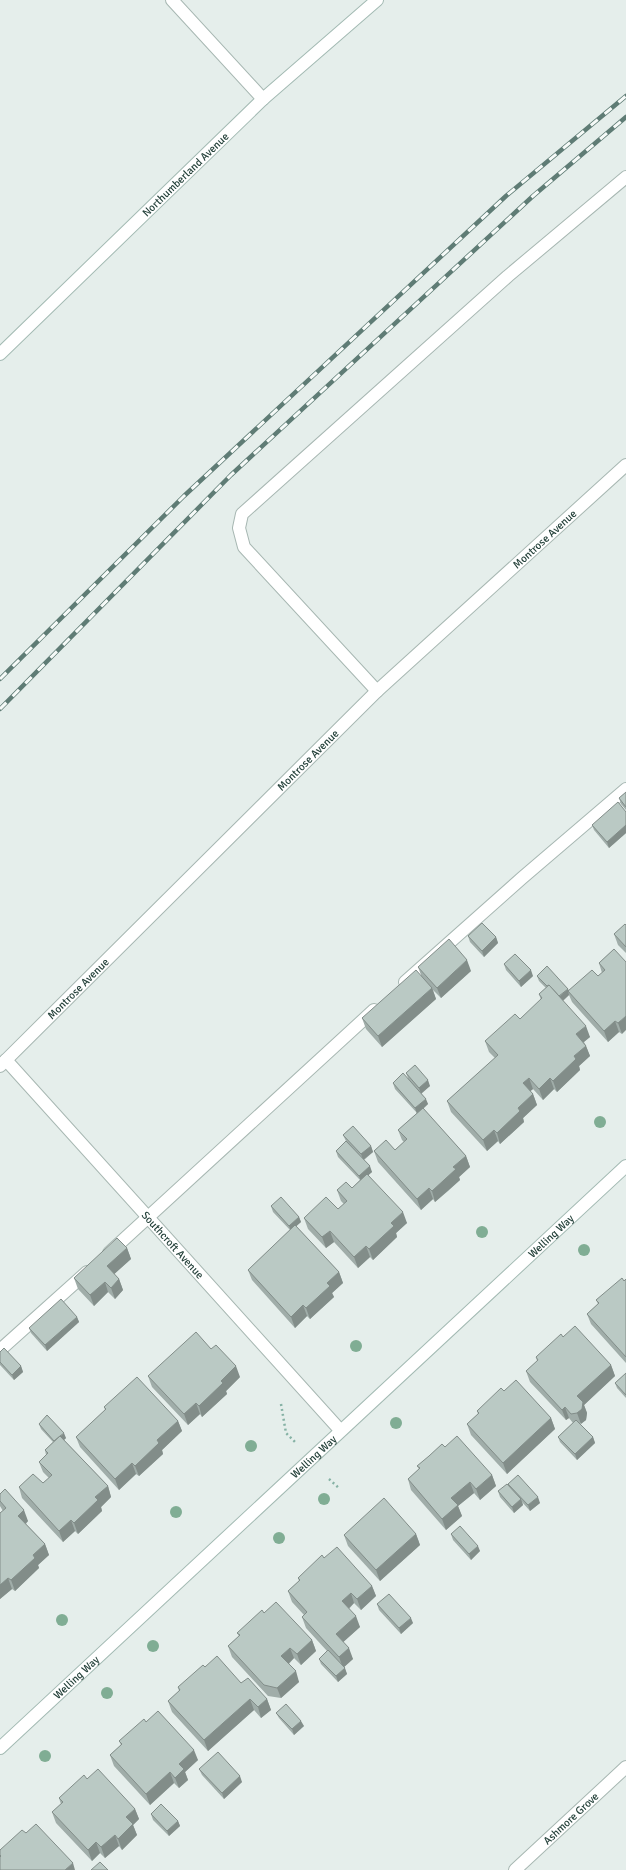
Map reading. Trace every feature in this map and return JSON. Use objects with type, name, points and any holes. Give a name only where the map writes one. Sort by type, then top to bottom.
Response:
[{"type":"street","points":[[172,0],[263,99]]},
{"type":"street","name":"Northumberland Avenue","points":[[0,354],[263,99],[377,0]]},
{"type":"street","points":[[377,691],[244,547],[239,528],[242,514],[508,276],[626,177]]},
{"type":"street","name":"Montrose Avenue","points":[[3,1063],[377,691],[626,465]]},
{"type":"street","points":[[394,992],[522,878],[626,789]]},
{"type":"street","points":[[0,1350],[148,1218],[382,1003]]},
{"type":"street","name":"Southcroft Avenue","points":[[3,1063],[148,1218],[340,1430]]},
{"type":"street","name":"Welling Way","points":[[0,1748],[340,1430],[626,1166]]},
{"type":"street","name":"Ashmore Grove","points":[[515,1870],[626,1767]]},
{"type":"path","points":[[281,1404],[286,1433],[297,1444]]},
{"type":"path","points":[[329,1479],[340,1490]]},
{"type":"building","points":[[626,792],[626,807],[619,798]]},
{"type":"building","points":[[618,802],[626,812],[626,825],[607,842],[592,825]]},
{"type":"building","points":[[482,923],[496,937],[482,951],[468,936]]},
{"type":"building","points":[[625,924],[626,925],[626,947],[614,934]]},
{"type":"building","points":[[449,939],[467,960],[437,988],[418,967]]},
{"type":"building","points":[[614,949],[626,962],[626,1016],[618,1023],[615,1021],[604,1031],[568,991],[592,970],[598,976],[605,970],[599,963]]},
{"type":"building","points":[[515,954],[531,970],[519,981],[504,964]]},
{"type":"building","points":[[547,966],[568,989],[559,996],[549,985],[547,986],[537,976]]},
{"type":"building","points":[[416,970],[432,988],[378,1036],[362,1018]]},
{"type":"building","points":[[549,985],[586,1026],[576,1034],[586,1046],[574,1056],[576,1059],[553,1081],[550,1078],[539,1089],[529,1078],[523,1083],[533,1094],[518,1108],[520,1111],[497,1133],[494,1130],[483,1140],[447,1101],[498,1055],[485,1041],[515,1014],[520,1019],[542,998],[539,994]]},
{"type":"building","points":[[415,1065],[428,1080],[419,1088],[406,1073]]},
{"type":"building","points":[[403,1073],[426,1099],[415,1108],[393,1083]]},
{"type":"building","points":[[423,1108],[466,1156],[453,1167],[456,1169],[432,1191],[429,1188],[417,1199],[374,1151],[386,1140],[395,1150],[407,1139],[398,1130]]},
{"type":"building","points":[[353,1126],[371,1146],[361,1154],[343,1135]]},
{"type":"building","points":[[346,1141],[370,1166],[359,1176],[336,1151]]},
{"type":"building","points":[[367,1174],[403,1212],[391,1223],[394,1226],[369,1249],[366,1246],[354,1257],[330,1231],[322,1237],[304,1218],[326,1197],[338,1209],[347,1201],[337,1190],[346,1182],[352,1188]]},
{"type":"building","points":[[281,1197],[299,1217],[289,1226],[271,1206]]},
{"type":"building","points":[[295,1225],[339,1272],[327,1283],[330,1286],[306,1308],[303,1305],[291,1317],[248,1270]]},
{"type":"building","points":[[117,1238],[127,1248],[107,1266],[119,1279],[111,1288],[105,1282],[90,1295],[74,1278]]},
{"type":"building","points":[[622,1278],[624,1281],[626,1279],[626,1357],[587,1314],[599,1303],[596,1300]]},
{"type":"building","points":[[61,1299],[77,1317],[45,1345],[29,1328]]},
{"type":"building","points":[[575,1326],[611,1365],[577,1396],[583,1402],[582,1409],[577,1413],[571,1414],[565,1407],[562,1410],[526,1371],[538,1360],[536,1357],[561,1334],[563,1337]]},
{"type":"building","points":[[196,1332],[211,1349],[216,1345],[236,1366],[221,1381],[223,1383],[199,1406],[196,1403],[184,1414],[148,1376]]},
{"type":"building","points":[[4,1348],[21,1366],[12,1375],[0,1362],[0,1352]]},
{"type":"building","points":[[626,1373],[626,1395],[615,1383]]},
{"type":"building","points":[[137,1377],[178,1421],[157,1440],[159,1443],[135,1466],[132,1463],[115,1479],[76,1437],[106,1409],[104,1407]]},
{"type":"building","points":[[516,1380],[551,1418],[503,1463],[467,1424],[479,1413],[477,1411],[501,1388],[504,1391]]},
{"type":"building","points":[[47,1415],[64,1433],[54,1441],[39,1424]]},
{"type":"building","points":[[576,1420],[593,1437],[575,1454],[558,1437]]},
{"type":"building","points":[[60,1436],[108,1486],[95,1497],[98,1500],[74,1523],[71,1520],[59,1531],[19,1487],[33,1474],[43,1483],[52,1475],[39,1462],[48,1453],[45,1450]]},
{"type":"building","points":[[457,1436],[492,1475],[476,1489],[470,1482],[451,1498],[458,1505],[442,1519],[408,1479],[420,1468],[417,1466],[442,1444],[445,1447]]},
{"type":"building","points":[[518,1475],[538,1497],[528,1505],[508,1484]]},
{"type":"building","points":[[507,1484],[521,1499],[512,1507],[498,1491]]},
{"type":"building","points":[[5,1489],[24,1510],[18,1516],[45,1544],[33,1555],[35,1558],[11,1580],[8,1578],[0,1585],[0,1513],[6,1508],[0,1501],[0,1494]]},
{"type":"building","points":[[384,1498],[416,1534],[376,1570],[344,1535]]},
{"type":"building","points":[[460,1526],[478,1546],[469,1554],[451,1534]]},
{"type":"building","points":[[337,1547],[372,1586],[357,1599],[351,1593],[342,1601],[356,1616],[336,1634],[349,1648],[339,1657],[302,1617],[307,1612],[288,1591],[300,1580],[298,1578],[322,1555],[324,1558]]},
{"type":"building","points":[[389,1594],[411,1618],[399,1628],[377,1604]]},
{"type":"building","points":[[276,1602],[312,1640],[297,1654],[290,1648],[281,1656],[296,1671],[277,1688],[264,1685],[228,1646],[240,1635],[237,1633],[262,1610],[264,1613]]},
{"type":"building","points":[[328,1650],[345,1668],[336,1676],[319,1659]]},
{"type":"building","points":[[217,1656],[241,1683],[248,1678],[267,1699],[258,1707],[250,1699],[204,1740],[168,1701],[180,1690],[178,1687],[203,1665],[205,1667]]},
{"type":"building","points":[[286,1704],[301,1721],[292,1729],[276,1713]]},
{"type":"building","points":[[158,1711],[194,1750],[179,1764],[184,1769],[175,1778],[170,1772],[146,1794],[110,1755],[122,1744],[119,1741],[144,1719],[146,1722]]},
{"type":"building","points":[[218,1752],[240,1776],[222,1793],[199,1769]]},
{"type":"building","points":[[98,1769],[135,1809],[126,1817],[133,1824],[118,1839],[115,1835],[101,1847],[96,1842],[88,1850],[52,1812],[63,1802],[59,1798],[84,1775],[87,1779]]},
{"type":"building","points":[[161,1804],[178,1821],[167,1831],[151,1814]]},
{"type":"building","points":[[36,1824],[73,1863],[65,1870],[0,1870],[0,1850],[22,1830],[26,1833]]},
{"type":"building","points":[[100,1862],[108,1870],[91,1870]]},
{"type":"railway","points":[[0,679],[184,496],[506,196],[626,96]]},
{"type":"railway","points":[[0,709],[231,475],[533,196],[626,117]]}]
